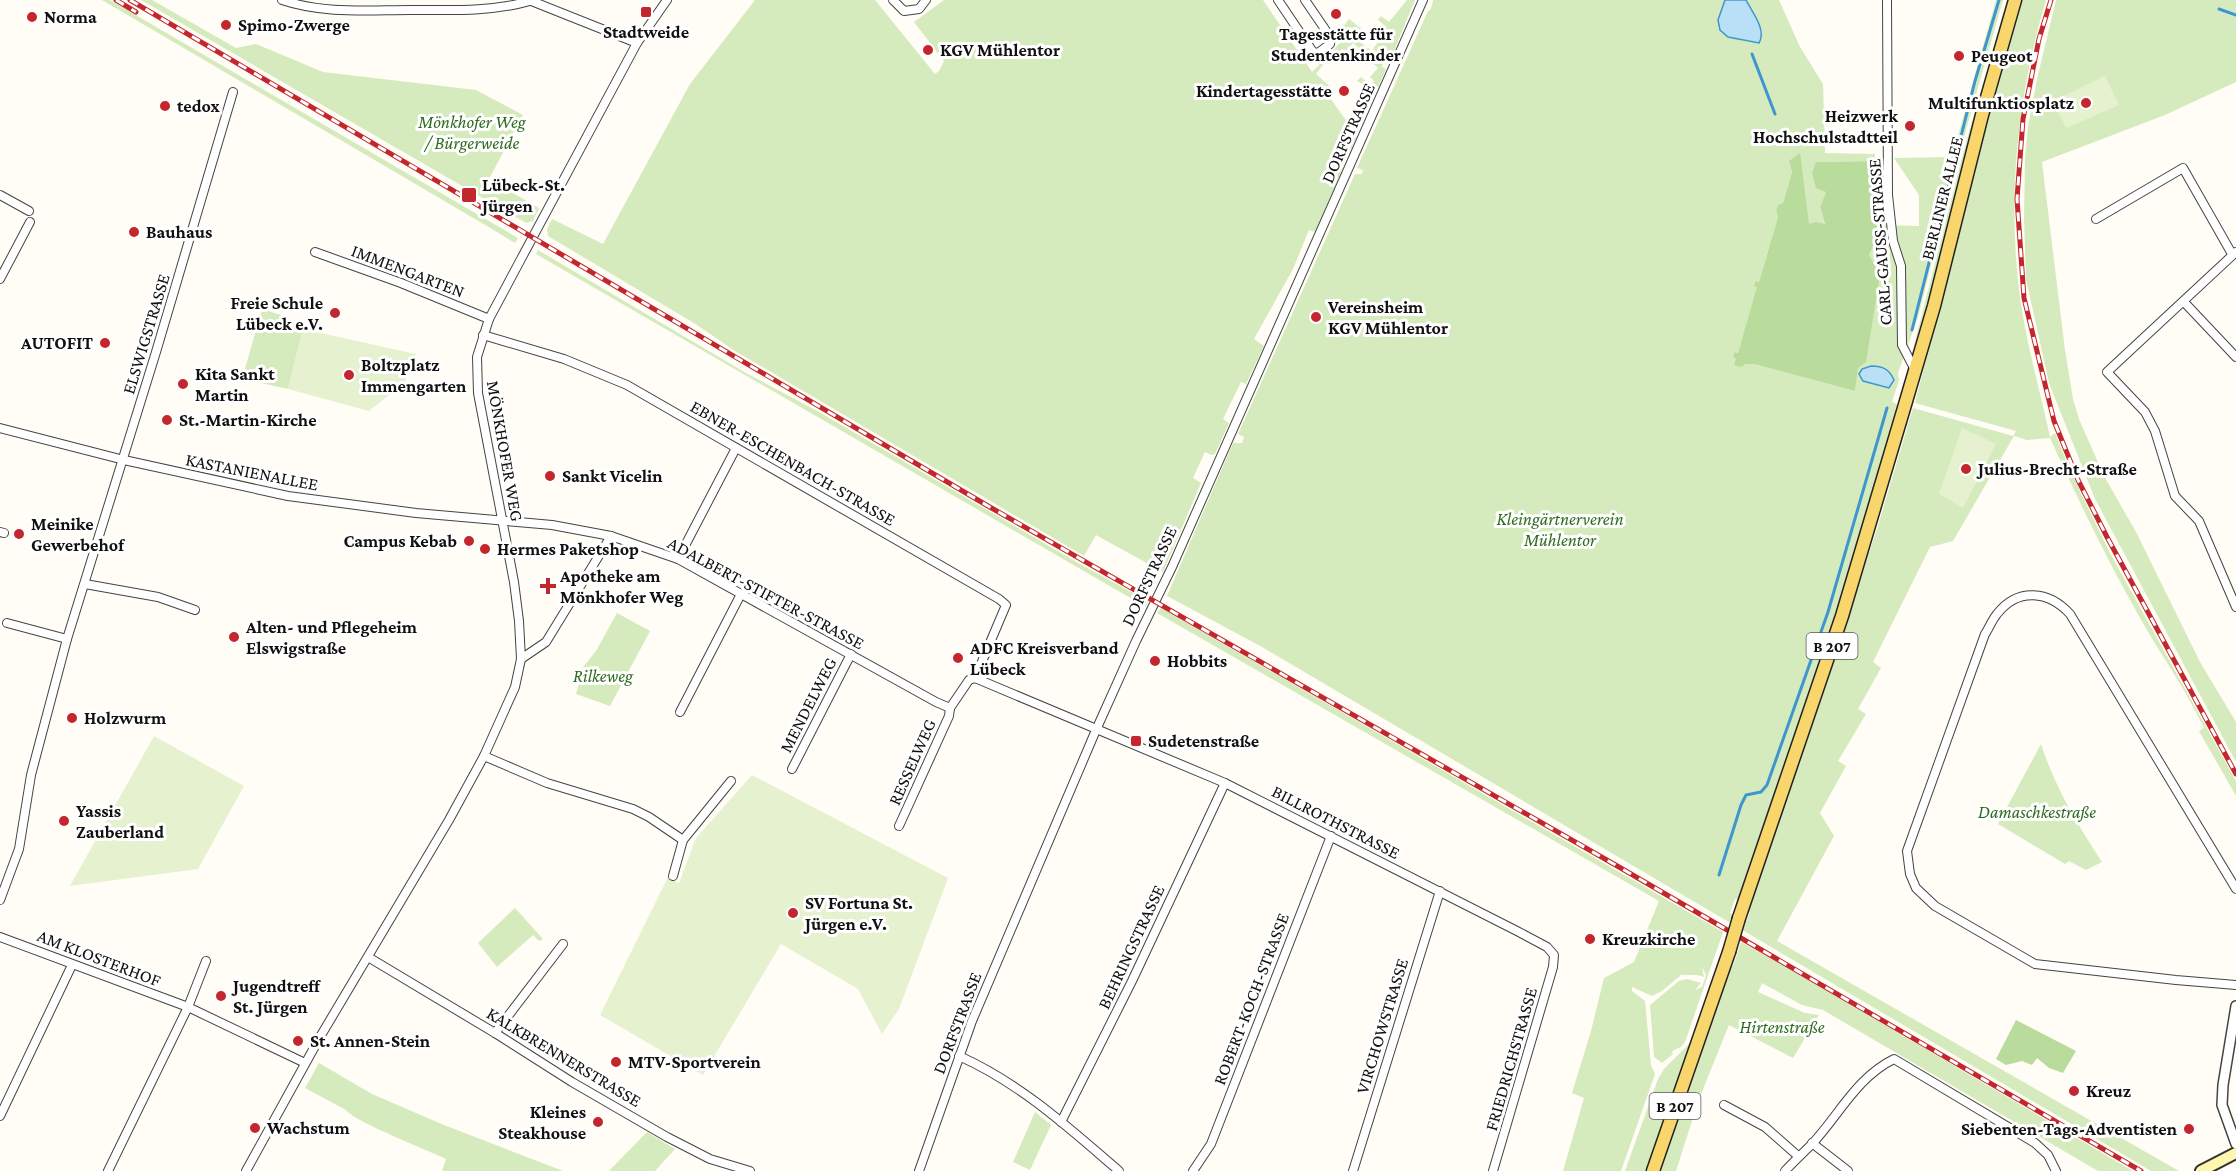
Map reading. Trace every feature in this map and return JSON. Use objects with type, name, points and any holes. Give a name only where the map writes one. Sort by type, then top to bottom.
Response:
[{"type":"main road","name":"BERLINER ALLEE","points":[[1915,370],[1934,306],[1982,114],[2015,0]]},
{"type":"main road","name":"B 207","points":[[1653,1171],[1842,615],[1915,370]]},
{"type":"main road","points":[[2201,1171],[2236,1153]]},
{"type":"street","points":[[282,0],[301,7],[358,10],[482,10],[529,0],[636,44]]},
{"type":"street","name":"MÖNKHOFER WEG","points":[[246,1171],[305,1064],[449,820],[484,756],[515,687],[521,659],[514,582],[477,380],[477,357],[489,319],[636,44],[667,0]]},
{"type":"street","points":[[893,0],[904,11],[919,9],[926,0]]},
{"type":"street","points":[[1278,0],[1313,52],[1318,53],[1330,44],[1331,38],[1305,0]]},
{"type":"street","name":"DORFSTRASSE","points":[[919,1171],[959,1056],[1096,730],[1168,576],[1423,0]]},
{"type":"street","name":"CARL-GAUSS-STRASSE","points":[[1887,0],[1888,195],[1893,241],[1901,266],[1902,345],[1915,370]]},
{"type":"street","name":"ELSWIGSTRASSE","points":[[0,900],[19,849],[31,775],[67,639],[124,460],[233,92]]},
{"type":"street","points":[[2096,219],[2183,168],[2234,253],[2108,372],[2145,412],[2150,421],[2175,496],[2199,521],[2236,607]]},
{"type":"street","points":[[0,195],[29,211]]},
{"type":"street","points":[[0,279],[30,222]]},
{"type":"street","name":"IMMENGARTEN","points":[[315,252],[401,283],[489,319]]},
{"type":"street","points":[[2184,302],[2236,357]]},
{"type":"street","name":"EBNER-ESCHENBACH-STRASSE","points":[[483,335],[564,358],[627,385],[989,593],[1006,605],[975,678]]},
{"type":"street","name":"KASTANIENALLEE","points":[[0,428],[124,460],[288,496],[416,513],[502,521]]},
{"type":"street","points":[[678,560],[736,448]]},
{"type":"street","name":"ADALBERT-STIFTER-STRASSE","points":[[502,521],[552,525],[611,536],[678,560],[950,708]]},
{"type":"street","points":[[521,659],[546,642],[611,536]]},
{"type":"street","points":[[85,584],[158,597],[195,610]]},
{"type":"street","points":[[680,712],[741,594]]},
{"type":"street","points":[[2236,889],[2070,614],[2060,603],[2047,596],[2028,594],[2015,599],[1998,612],[1985,634],[1907,851],[1910,874],[1916,888],[1935,906],[1955,919],[2035,964],[2236,985]]},
{"type":"street","points":[[7,623],[67,639]]},
{"type":"street","name":"MENDELWEG","points":[[792,769],[851,654]]},
{"type":"street","points":[[950,708],[969,680],[975,678],[1096,730]]},
{"type":"street","name":"RESSELWEG","points":[[899,826],[950,708]]},
{"type":"street","name":"BILLROTHSTRASSE","points":[[1096,730],[1225,783],[1440,891],[1547,947],[1554,955]]},
{"type":"street","points":[[484,756],[547,783],[633,809],[683,840]]},
{"type":"street","points":[[672,876],[683,840],[731,781]]},
{"type":"street","name":"BEHRINGSTRASSE","points":[[1061,1122],[1132,981],[1225,783]]},
{"type":"street","name":"ROBERT-KOCH-STRASSE","points":[[1193,1171],[1211,1144],[1331,836]]},
{"type":"street","name":"VIRCHOWSTRASSE","points":[[1353,1171],[1440,891]]},
{"type":"street","name":"AM KLOSTERHOF","points":[[0,937],[188,1007],[305,1064]]},
{"type":"street","points":[[495,1032],[563,944]]},
{"type":"street","name":"FRIEDRICHSTRASSE","points":[[1493,1171],[1553,967],[1554,955]]},
{"type":"street","name":"KALKBRENNERSTRASSE","points":[[368,957],[495,1032],[572,1082],[667,1137],[710,1158],[750,1171]]},
{"type":"street","points":[[108,1171],[188,1007],[206,961]]},
{"type":"street","points":[[0,1116],[72,965]]},
{"type":"street","points":[[2236,1005],[2222,1105],[2236,1144]]},
{"type":"street","points":[[959,1056],[1013,1085],[1119,1171]]},
{"type":"street","points":[[1785,1171],[1812,1143],[1859,1085],[1882,1065],[1894,1059],[2035,1143],[2048,1155],[2056,1171]]},
{"type":"street","points":[[1724,1105],[1765,1128],[1798,1156]]},
{"type":"street","points":[[1812,1143],[1848,1171]]},
{"type":"green space","points":[[102,0],[110,0],[518,238],[515,243]]},
{"type":"green space","name":"Mönkhofer Weg / Bürgerweide","points":[[141,0],[152,0],[236,48],[256,44],[323,72],[476,90],[523,115],[489,179],[539,208],[533,221],[526,223]]},
{"type":"green space","points":[[755,0],[875,0],[935,74],[944,61],[914,22],[944,0],[1263,0],[1312,72],[1321,63],[1323,65],[1316,74],[1333,89],[1328,95],[1357,136],[1347,158],[1343,158],[1340,162],[1343,168],[1315,232],[1309,230],[1293,269],[1254,339],[1264,346],[1246,384],[1241,382],[1223,419],[1229,423],[1215,454],[1205,452],[1193,478],[1201,483],[1163,572],[1096,535],[1084,556],[735,351],[697,325],[548,236],[547,229],[552,219],[603,244],[690,84]]},
{"type":"green space","points":[[1407,0],[1415,0],[1389,63],[1373,49],[1379,41],[1376,38],[1386,27],[1378,20],[1381,16],[1389,22]]},
{"type":"green space","name":"Kleingärtnerverein Mühlentor","points":[[1433,0],[1725,0],[1718,20],[1728,37],[1750,42],[1762,30],[1746,0],[1779,0],[1800,47],[1823,84],[1825,153],[1875,154],[1875,161],[1816,162],[1826,192],[1820,207],[1825,225],[1808,224],[1804,191],[1789,161],[1792,172],[1783,203],[1778,205],[1776,210],[1778,217],[1759,282],[1755,281],[1754,285],[1758,287],[1738,353],[1734,352],[1733,356],[1745,364],[1754,364],[1855,391],[1869,255],[1877,238],[1876,225],[1919,226],[1919,195],[1894,158],[1952,157],[1996,0],[2003,0],[1958,158],[1918,317],[1898,373],[1899,380],[1892,402],[1897,404],[1849,574],[1738,900],[1735,899],[1730,913],[1746,922],[1877,529],[1913,408],[2013,436],[2016,431],[1915,403],[1987,116],[2021,0],[2046,0],[2023,104],[2015,174],[2014,209],[2020,300],[2050,437],[2055,433],[2073,477],[2110,553],[2236,781],[2236,796],[2199,731],[2204,728],[2107,556],[2050,438],[2027,440],[2014,436],[1953,541],[1930,547],[1873,662],[1881,668],[1858,709],[1866,714],[1838,761],[1846,766],[1820,813],[1834,836],[1777,941],[2179,1171],[2151,1171],[1262,647],[1167,596],[1233,443],[1242,443],[1244,437],[1238,434],[1355,174],[1362,174],[1363,170],[1357,168],[1428,11],[1431,9]]},
{"type":"green space","points":[[2007,0],[2009,0],[1967,147],[1927,305],[1912,353],[1965,146]]},
{"type":"green space","points":[[2056,0],[2236,0],[2236,82],[2165,115],[2042,162],[2065,350],[2073,399],[2079,419],[2104,476],[2136,532],[2200,662],[2236,722],[2236,762],[2095,499],[2049,383],[2026,279],[2025,158],[2037,79]]},
{"type":"green space","points":[[1349,19],[1364,31],[1357,39],[1366,47],[1362,51],[1353,43],[1346,51],[1342,49],[1331,62],[1326,58],[1347,35],[1342,28]]},
{"type":"green space","points":[[1368,48],[1388,65],[1383,63],[1382,67],[1386,69],[1378,88],[1373,85],[1371,89],[1357,81],[1361,77],[1370,85],[1374,81],[1370,77],[1378,68],[1363,54]]},
{"type":"green space","name":"Multifunktiosplatz","points":[[2105,76],[2119,105],[2066,128],[2053,101]]},
{"type":"green space","points":[[1800,153],[1809,224],[1816,222],[1825,224],[1820,207],[1826,192],[1816,188],[1812,173],[1816,162],[1875,161],[1877,238],[1869,255],[1880,275],[1866,362],[1858,368],[1855,391],[1754,364],[1745,364],[1742,367],[1734,365],[1736,359],[1733,356],[1734,352],[1738,353],[1757,287],[1754,286],[1755,281],[1759,282],[1778,217],[1776,210],[1778,205],[1783,203],[1792,172],[1789,161]]},
{"type":"green space","points":[[538,250],[746,373],[819,412],[1148,601],[1146,607],[536,254]]},
{"type":"green space","points":[[262,309],[281,315],[279,321],[303,329],[288,389],[242,379]]},
{"type":"green space","name":"Boltzplatz Immengarten","points":[[303,329],[416,354],[405,382],[369,411],[288,389]]},
{"type":"green space","name":"Julius-Brecht-Straße","points":[[1962,428],[1996,444],[1963,508],[1939,494]]},
{"type":"green space","points":[[1161,608],[1723,932],[1685,1042],[1681,1047],[1672,1051],[1673,1054],[1662,1063],[1654,1057],[1650,1005],[1679,981],[1687,979],[1701,983],[1695,990],[1702,987],[1706,975],[1702,967],[1704,977],[1681,975],[1662,991],[1652,996],[1632,987],[1632,991],[1645,1001],[1651,1065],[1655,1074],[1621,1171],[1563,1171],[1584,1098],[1572,1093],[1604,978],[1634,962],[1659,901],[1157,613]]},
{"type":"green space","name":"Rilkeweg","points":[[617,613],[650,631],[610,706],[576,694],[584,666],[596,651]]},
{"type":"green space","points":[[154,736],[244,786],[198,869],[70,886]]},
{"type":"green space","name":"Damaschkestraße","points":[[2041,744],[2067,805],[2102,862],[2086,870],[2069,861],[2065,864],[1998,824]]},
{"type":"green space","name":"SV Fortuna St. Jürgen e.V.","points":[[752,775],[948,878],[899,1009],[882,1034],[858,989],[781,944],[703,1075],[600,1015],[668,877],[679,883],[696,838]]},
{"type":"green space","points":[[515,908],[543,939],[539,941],[533,935],[497,967],[478,943]]},
{"type":"green space","name":"Hirtenstraße","points":[[1741,942],[2133,1171],[2098,1171],[1823,1010],[1802,1005],[1762,983],[1758,992],[1805,1013],[1819,1015],[1793,1058],[1729,1025],[1699,1099],[1676,1171],[1660,1171],[1730,965],[1733,966]]},
{"type":"green space","points":[[1716,966],[1647,1171],[1625,1171],[1658,1079],[1664,1069],[1690,1043]]},
{"type":"green space","points":[[2016,1020],[2076,1051],[2063,1073],[2049,1068],[2037,1058],[2032,1065],[2022,1061],[2006,1065],[1996,1059]]},
{"type":"green space","points":[[319,1063],[372,1094],[444,1125],[563,1171],[442,1171],[446,1159],[363,1121],[305,1088]]},
{"type":"green space","points":[[1035,1112],[1051,1125],[1030,1170],[1013,1162]]},
{"type":"green space","points":[[647,1132],[675,1149],[655,1171],[609,1171]]},
{"type":"water","points":[[1725,0],[1746,0],[1760,27],[1759,43],[1728,37],[1720,30],[1718,20]]},
{"type":"water","points":[[1871,366],[1882,368],[1890,373],[1894,380],[1889,388],[1863,381],[1859,374],[1862,369]]},
{"type":"waterway","points":[[1912,330],[1975,81],[1999,0]]},
{"type":"waterway","points":[[2219,9],[2236,15]]},
{"type":"waterway","points":[[1752,54],[1775,114]]},
{"type":"waterway","points":[[1719,875],[1746,795],[1761,792],[1767,785],[1828,612],[1887,408]]},
{"type":"railway","points":[[116,0],[136,12]]},
{"type":"railway","points":[[130,0],[988,506],[1619,867],[2141,1171]]},
{"type":"railway","points":[[2051,0],[2039,39],[2023,119],[2017,199],[2024,298],[2054,421],[2078,480],[2236,774]]},
{"type":"place","name":"Stadtweide","points":[[646,12]]},
{"type":"place","name":"Tagesstätte für Studentenkinder","points":[[1336,14]]},
{"type":"place","name":"Norma","points":[[32,17]]},
{"type":"place","name":"Spimo-Zwerge","points":[[226,25]]},
{"type":"place","name":"KGV Mühlentor","points":[[928,50]]},
{"type":"place","name":"Peugeot","points":[[1959,56]]},
{"type":"place","name":"Kindertagesstätte","points":[[1344,91]]},
{"type":"place","name":"Multifunktiosplatz","points":[[2086,103]]},
{"type":"place","name":"tedox","points":[[165,106]]},
{"type":"place","name":"Heizwerk Hochschulstadtteil","points":[[1910,126]]},
{"type":"place","name":"Lübeck-St. Jürgen","points":[[469,195]]},
{"type":"place","name":"Bauhaus","points":[[134,232]]},
{"type":"place","name":"Freie Schule Lübeck e.V.","points":[[335,313]]},
{"type":"place","name":"Vereinsheim KGV Mühlentor","points":[[1316,317]]},
{"type":"place","name":"AUTOFIT","points":[[105,343]]},
{"type":"place","name":"Boltzplatz Immengarten","points":[[349,375]]},
{"type":"place","name":"Kita Sankt Martin","points":[[183,384]]},
{"type":"place","name":"St.-Martin-Kirche","points":[[167,420]]},
{"type":"place","name":"Julius-Brecht-Straße","points":[[1966,469]]},
{"type":"place","name":"Sankt Vicelin","points":[[550,476]]},
{"type":"place","name":"Meinike Gewerbehof","points":[[19,534]]},
{"type":"place","name":"Campus Kebab","points":[[469,541]]},
{"type":"place","name":"Hermes Paketshop","points":[[485,549]]},
{"type":"place","name":"Apotheke am Mönkhofer Weg","points":[[548,586]]},
{"type":"place","name":"Alten- und Pflegeheim Elswigstraße","points":[[234,637]]},
{"type":"place","name":"ADFC Kreisverband Lübeck","points":[[958,658]]},
{"type":"place","name":"Hobbits","points":[[1155,661]]},
{"type":"place","name":"Holzwurm","points":[[72,718]]},
{"type":"place","name":"Sudetenstraße","points":[[1136,741]]},
{"type":"place","name":"Yassis Zauberland","points":[[64,821]]},
{"type":"place","name":"SV Fortuna St. Jürgen e.V.","points":[[793,913]]},
{"type":"place","name":"Kreuzkirche","points":[[1590,939]]},
{"type":"place","name":"Jugendtreff St. Jürgen","points":[[221,996]]},
{"type":"place","name":"St. Annen-Stein","points":[[298,1041]]},
{"type":"place","name":"MTV-Sportverein","points":[[616,1062]]},
{"type":"place","name":"Kreuz","points":[[2074,1091]]},
{"type":"place","name":"Kleines Steakhouse","points":[[598,1122]]},
{"type":"place","name":"Wachstum","points":[[255,1128]]},
{"type":"place","name":"Siebenten-Tags-Adventisten","points":[[2189,1129]]}]
